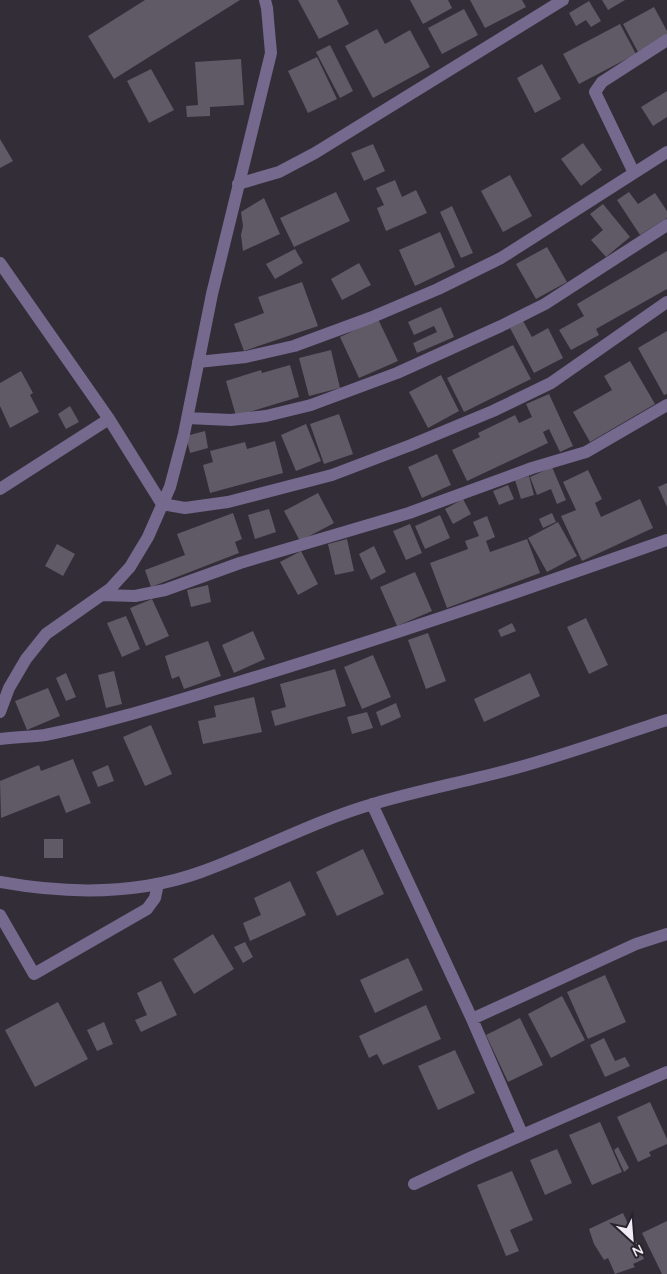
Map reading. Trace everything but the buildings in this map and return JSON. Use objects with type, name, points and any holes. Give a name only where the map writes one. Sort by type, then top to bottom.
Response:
[{"type":"street","points":[[0,712],[13,681],[26,659],[46,634],[110,589],[130,567],[148,537],[170,488],[187,418],[212,294],[270,53],[267,8],[264,0]]},
{"type":"street","points":[[238,184],[279,172],[315,153],[563,0]]},
{"type":"street","points":[[634,173],[595,92],[602,82],[667,40]]},
{"type":"street","points":[[198,362],[246,357],[294,346],[387,311],[438,289],[501,258],[667,152]]},
{"type":"street","points":[[187,418],[231,420],[266,416],[311,405],[397,373],[545,304],[667,225]]},
{"type":"street","points":[[0,263],[109,419],[162,504],[185,508],[228,502],[332,475],[494,411],[551,383],[667,302]]},
{"type":"street","points":[[102,595],[135,596],[165,590],[272,553],[409,513],[532,468],[586,452],[667,405]]},
{"type":"street","points":[[0,489],[109,419]]},
{"type":"street","points":[[0,739],[44,735],[96,722],[309,661],[422,625],[667,540]]},
{"type":"street","points":[[0,882],[28,887],[70,890],[112,890],[158,884],[201,872],[292,833],[372,804],[517,767],[667,720]]},
{"type":"street","points":[[372,804],[472,1019],[522,1134]]},
{"type":"street","points":[[0,915],[34,974],[147,909],[155,898],[158,884]]},
{"type":"street","points":[[472,1019],[636,944],[667,934]]},
{"type":"street","points":[[414,1184],[522,1134],[667,1072]]}]
